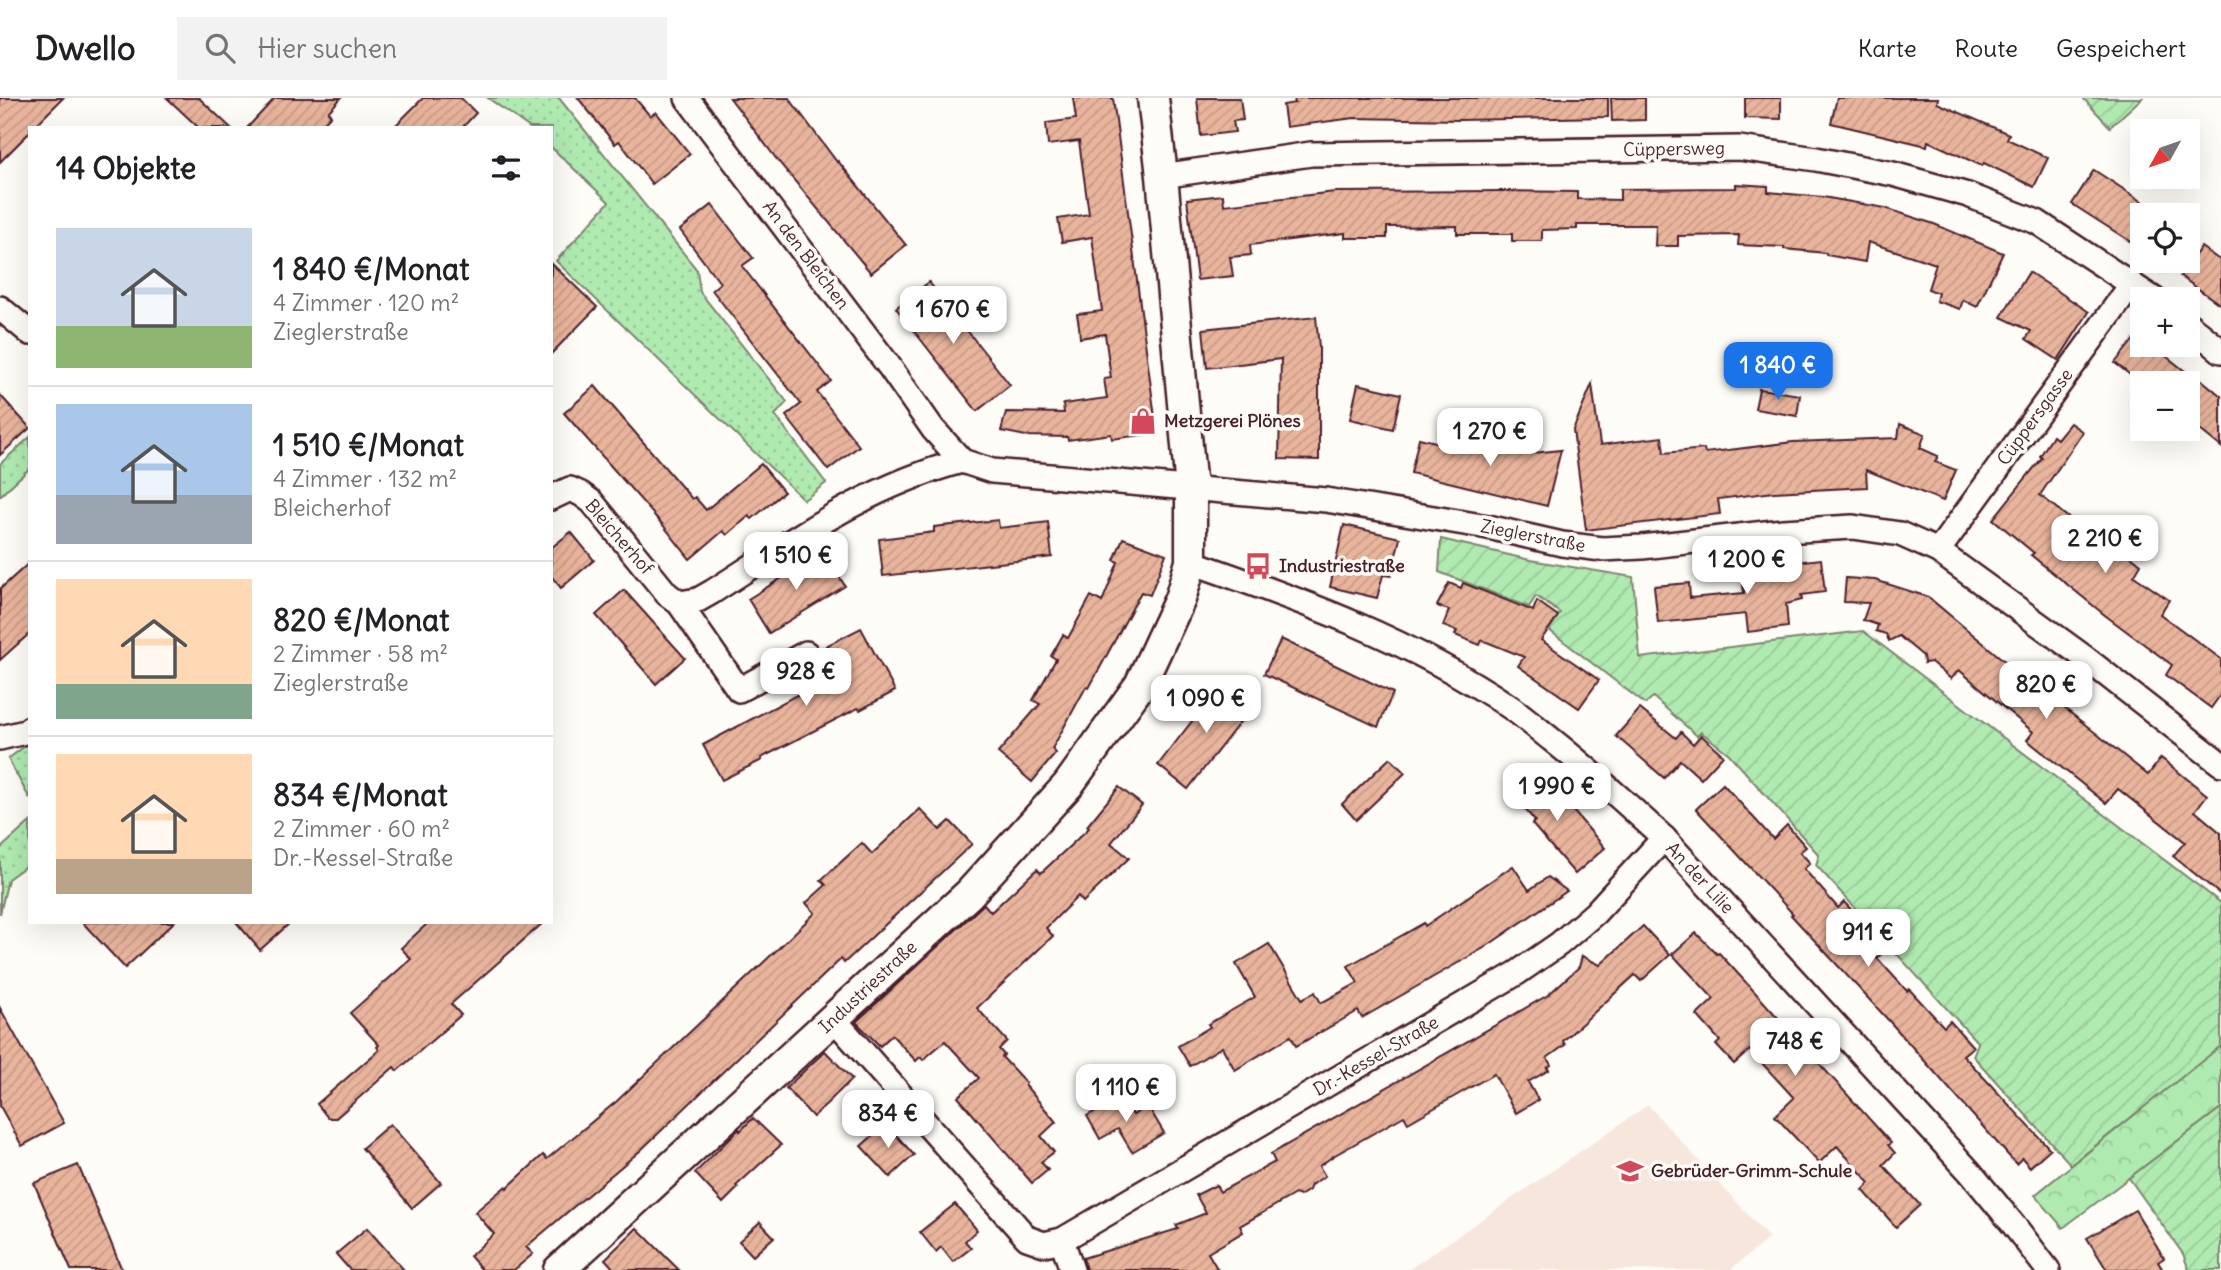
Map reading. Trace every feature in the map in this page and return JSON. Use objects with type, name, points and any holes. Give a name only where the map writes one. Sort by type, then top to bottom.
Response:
[{"type":"street","name":"An den Bleichen","points":[[687,98],[889,366],[933,429],[961,461]]},
{"type":"street","name":"Industriestraße","points":[[559,1270],[970,894],[1068,785],[1140,685],[1181,599],[1191,562],[1191,489],[1163,176],[1153,98]]},
{"type":"street","name":"Cüppersweg","points":[[1163,176],[1311,154],[1740,148],[1893,174],[1968,195],[2036,222],[2136,287]]},
{"type":"street","name":"Cüppersgasse","points":[[1938,551],[2132,284]]},
{"type":"street","points":[[0,308],[28,331]]},
{"type":"street","points":[[2200,334],[2221,351]]},
{"type":"street","points":[[679,603],[698,600],[836,512],[893,483],[961,461],[992,471],[1191,489]]},
{"type":"street","name":"Bleicherhof","points":[[553,497],[570,489],[592,502],[667,594],[679,603],[739,690],[806,653]]},
{"type":"street","name":"Zieglerstraße","points":[[1191,489],[1326,500],[1602,549],[1783,531],[1853,527],[1900,534],[1938,551],[2084,657],[2221,764]]},
{"type":"street","name":"An der Lilie","points":[[1191,562],[1343,618],[1448,670],[1511,708],[1619,796],[1664,838],[1969,1171],[2048,1270]]},
{"type":"street","points":[[0,738],[28,730]]},
{"type":"street","name":"Dr.-Kessel-Straße","points":[[1062,1240],[1517,973],[1559,944],[1595,913],[1664,838]]},
{"type":"street","points":[[834,1019],[1027,1238],[1044,1244],[1062,1240],[1072,1270]]},
{"type":"shaded area","name":"Gebrüder-Grimm-Schule","points":[[1648,1105],[1769,1238],[1730,1270],[1408,1270]]},
{"type":"green space","points":[[488,98],[559,98],[697,270],[700,292],[787,402],[775,415],[826,483],[804,500],[556,261],[609,202],[553,149],[553,126],[527,126]]},
{"type":"green space","points":[[2083,98],[2142,98],[2110,127]]},
{"type":"green space","points":[[28,439],[28,470],[0,496],[0,464]]},
{"type":"green space","points":[[1441,539],[1530,560],[1633,577],[1640,658],[1863,631],[2221,903],[2221,1046],[2071,1165],[1973,1056],[1978,1043],[1816,865],[1819,855],[1729,754],[1701,732],[1697,736],[1653,697],[1645,704],[1549,630],[1560,613],[1536,596],[1529,607],[1439,572]]},
{"type":"green space","points":[[28,744],[28,795],[8,759]]},
{"type":"green space","points":[[28,824],[28,864],[8,879],[0,914],[0,849]]},
{"type":"green space","points":[[2221,1045],[2221,1108],[2063,1228],[2035,1195]]},
{"type":"green space","points":[[2221,1108],[2221,1270],[2189,1270],[2183,1254],[2129,1178]]},
{"type":"building","points":[[0,98],[63,98],[35,126],[28,126],[28,134],[0,162]]},
{"type":"building","points":[[167,98],[199,98],[229,126],[197,126]]},
{"type":"building","points":[[275,98],[341,98],[328,112],[331,115],[321,126],[249,126]]},
{"type":"building","points":[[423,98],[461,98],[476,113],[464,126],[395,126]]},
{"type":"building","points":[[578,98],[635,98],[650,116],[656,112],[690,154],[652,184],[619,141],[615,144]]},
{"type":"building","points":[[730,98],[789,98],[837,162],[906,245],[871,273],[778,161]]},
{"type":"building","points":[[1073,98],[1113,98],[1157,433],[1112,439],[1111,434],[1068,440],[1067,437],[1026,436],[1001,431],[1006,412],[1064,413],[1063,404],[1107,398],[1104,379],[1111,378],[1105,334],[1080,338],[1077,314],[1102,311],[1092,237],[1062,242],[1058,219],[1089,214],[1079,141],[1048,145],[1046,123],[1076,119]]},
{"type":"building","points":[[1197,98],[1240,98],[1243,120],[1233,121],[1235,132],[1201,136]]},
{"type":"building","points":[[1294,98],[1608,98],[1608,117],[1460,120],[1354,118],[1286,127],[1283,105],[1295,103]]},
{"type":"building","points":[[1611,98],[1645,98],[1645,120],[1612,121]]},
{"type":"building","points":[[1745,98],[1781,98],[1781,119],[1745,118]]},
{"type":"building","points":[[1837,98],[1938,98],[1937,103],[2009,134],[2007,139],[2048,158],[2034,187],[1984,163],[1982,166],[1928,141],[1927,146],[1831,123]]},
{"type":"building","points":[[2094,170],[2145,203],[2130,203],[2130,241],[2072,204]]},
{"type":"building","points":[[1736,184],[1768,186],[1768,192],[1823,197],[1885,208],[1934,224],[2003,253],[1977,307],[1963,300],[1960,309],[1936,301],[1938,293],[1928,289],[1936,264],[1868,242],[1865,262],[1784,247],[1738,245],[1739,235],[1678,236],[1678,246],[1655,246],[1656,225],[1577,225],[1577,229],[1542,230],[1542,241],[1512,241],[1512,234],[1457,234],[1457,226],[1387,227],[1387,238],[1345,238],[1345,233],[1250,245],[1251,255],[1230,257],[1233,276],[1197,280],[1187,199],[1223,195],[1224,205],[1335,192],[1504,191],[1577,192],[1577,199],[1620,200],[1620,189],[1736,188]]},
{"type":"building","points":[[712,205],[753,258],[742,266],[831,381],[817,392],[859,446],[828,470],[786,416],[801,404],[712,290],[720,283],[680,230]]},
{"type":"building","points":[[2200,248],[2221,261],[2221,305],[2200,290],[2200,287],[2196,287],[2180,276],[2182,273],[2200,273]]},
{"type":"building","points":[[553,265],[597,307],[553,352]]},
{"type":"building","points":[[2029,272],[2089,312],[2058,360],[2026,339],[2031,331],[2001,317]]},
{"type":"building","points":[[929,282],[1010,385],[977,411],[896,308]]},
{"type":"building","points":[[1316,317],[1319,347],[1319,460],[1279,459],[1281,359],[1207,368],[1203,329]]},
{"type":"building","points":[[2130,344],[2130,357],[2167,357],[2185,371],[2130,371],[2130,375],[2115,363]]},
{"type":"building","points":[[2200,378],[2221,396],[2221,447],[2200,430]]},
{"type":"building","points":[[1358,384],[1401,394],[1393,429],[1350,419]]},
{"type":"building","points":[[1592,384],[1600,445],[1662,437],[1664,453],[1704,449],[1705,453],[1793,442],[1898,438],[1900,424],[1925,434],[1920,448],[1938,456],[1935,462],[1956,470],[1943,501],[1866,470],[1867,487],[1774,492],[1718,499],[1720,514],[1586,530],[1573,430]]},
{"type":"building","points":[[595,386],[692,499],[695,497],[706,510],[761,464],[784,492],[752,519],[749,516],[727,535],[723,531],[690,559],[564,413]]},
{"type":"building","points":[[1759,389],[1800,395],[1797,416],[1755,409]]},
{"type":"building","points":[[0,395],[28,426],[28,430],[0,455]]},
{"type":"building","points":[[2070,423],[2083,432],[2040,495],[2111,552],[2117,545],[2141,564],[2134,576],[2169,600],[2160,614],[2221,659],[2221,694],[2211,708],[2166,675],[2172,665],[2031,555],[2034,553],[1993,519],[2042,458],[2040,456],[2053,436],[2057,439]]},
{"type":"building","points":[[1459,437],[1501,446],[1502,441],[1525,446],[1524,454],[1561,450],[1547,506],[1411,473],[1419,438],[1456,447]]},
{"type":"building","points":[[998,520],[999,528],[1048,522],[1052,557],[883,576],[879,539],[934,532],[934,527]]},
{"type":"building","points":[[1344,525],[1400,538],[1391,576],[1383,575],[1377,598],[1330,587]]},
{"type":"building","points":[[571,532],[594,560],[561,588],[553,578],[553,546]]},
{"type":"building","points":[[1123,538],[1166,554],[1150,595],[1141,592],[1089,688],[1086,687],[1052,749],[1056,753],[1032,782],[998,753],[1040,704],[1033,700],[1056,659],[1051,656],[1063,635],[1068,638],[1091,596],[1102,602],[1118,562],[1114,560]]},
{"type":"building","points":[[824,552],[845,586],[769,633],[748,599]]},
{"type":"building","points":[[1821,559],[1825,592],[1801,595],[1802,600],[1786,604],[1788,627],[1748,632],[1746,614],[1658,623],[1654,586],[1689,583],[1690,598],[1744,593],[1741,568]]},
{"type":"building","points":[[28,564],[28,635],[0,660],[0,589]]},
{"type":"building","points":[[1846,578],[1875,580],[1928,597],[2056,704],[2057,702],[2148,775],[2161,758],[2207,795],[2195,811],[2221,833],[2221,895],[2173,856],[2185,842],[2118,789],[2106,803],[2027,740],[2033,732],[1959,670],[1951,679],[1931,662],[1924,663],[1923,656],[1899,636],[1889,641],[1886,634],[1876,631],[1878,625],[1863,620],[1869,603],[1844,602]]},
{"type":"building","points":[[1449,583],[1461,588],[1463,583],[1533,611],[1537,601],[1558,616],[1541,640],[1599,680],[1579,708],[1518,666],[1524,657],[1482,640],[1480,645],[1455,635],[1457,631],[1443,626],[1449,610],[1437,606]]},
{"type":"building","points":[[624,590],[685,658],[656,684],[596,615]]},
{"type":"building","points":[[861,628],[895,691],[722,780],[703,745],[840,672],[826,646]]},
{"type":"building","points":[[1281,639],[1393,693],[1378,727],[1264,674]]},
{"type":"building","points":[[1224,680],[1254,704],[1188,789],[1158,765]]},
{"type":"building","points":[[1640,709],[1676,738],[1681,732],[1693,744],[1701,735],[1723,755],[1701,779],[1680,760],[1664,778],[1616,736]]},
{"type":"building","points":[[1390,758],[1405,773],[1356,820],[1342,804]]},
{"type":"building","points":[[1525,771],[1533,780],[1535,777],[1549,794],[1553,791],[1560,800],[1562,798],[1605,848],[1575,874],[1532,824],[1535,821],[1506,787]]},
{"type":"building","points":[[1723,784],[1773,839],[1787,825],[1806,847],[1800,852],[1810,863],[1804,869],[1838,908],[1844,902],[1887,949],[1877,958],[1944,1027],[1950,1021],[1973,1047],[1963,1055],[2050,1149],[2030,1167],[2022,1158],[2016,1164],[1696,809]]},
{"type":"building","points":[[1119,787],[1142,805],[1111,843],[1129,858],[1083,902],[1078,896],[1046,928],[1053,936],[977,1008],[1007,1041],[999,1049],[1004,1055],[1002,1057],[1056,1122],[1041,1136],[1054,1152],[1041,1162],[1048,1170],[1032,1183],[958,1097],[979,1078],[945,1041],[923,1060],[920,1057],[916,1061],[892,1035],[880,1046],[856,1022],[984,904],[991,912],[1037,869],[1041,873],[1089,828],[1087,826]]},
{"type":"building","points":[[920,809],[940,830],[950,821],[972,844],[844,963],[841,959],[641,1150],[526,1247],[533,1254],[514,1270],[482,1270],[470,1256],[494,1234],[475,1212],[506,1186],[507,1188],[543,1155],[547,1159],[617,1101],[782,945],[815,913],[806,903],[826,885],[821,880],[862,843],[872,854]]},
{"type":"building","points":[[1513,866],[1529,890],[1548,877],[1567,891],[1484,948],[1362,1018],[1358,1011],[1296,1046],[1291,1036],[1235,1070],[1222,1047],[1190,1066],[1178,1046],[1210,1027],[1208,1024],[1255,997],[1236,964],[1269,944],[1302,999],[1315,992],[1321,1003],[1358,983],[1348,966],[1424,923],[1425,926]]},
{"type":"building","points":[[84,924],[172,924],[125,968]]},
{"type":"building","points":[[238,924],[289,924],[260,950]]},
{"type":"building","points":[[427,924],[542,924],[451,1004],[461,1015],[397,1071],[394,1067],[336,1118],[328,1118],[317,1104],[379,1050],[379,1045],[350,1013],[411,959],[401,948]]},
{"type":"building","points":[[1643,926],[1670,955],[1641,981],[1635,975],[1563,1041],[1565,1045],[1547,1058],[1551,1065],[1547,1068],[1549,1070],[1528,1082],[1538,1100],[1516,1113],[1494,1074],[1408,1123],[1404,1116],[1319,1166],[1325,1176],[1311,1185],[1309,1190],[1300,1196],[1295,1194],[1240,1226],[1243,1232],[1208,1253],[1218,1270],[1086,1270],[1083,1258],[1178,1229],[1176,1225],[1206,1213],[1196,1195],[1216,1185],[1220,1192],[1275,1162],[1271,1154],[1548,995],[1579,967],[1582,956],[1600,965]]},
{"type":"building","points":[[1696,933],[1719,953],[1891,1143],[1888,1145],[1895,1153],[1883,1165],[1920,1205],[1896,1227],[1863,1190],[1870,1183],[1837,1146],[1819,1163],[1775,1116],[1794,1098],[1750,1050],[1734,1064],[1716,1045],[1720,1041],[1697,1015],[1714,999],[1672,954]]},
{"type":"building","points":[[0,1008],[64,1123],[22,1146],[0,1106]]},
{"type":"building","points":[[825,1051],[852,1079],[813,1117],[786,1088]]},
{"type":"building","points":[[1123,1096],[1133,1115],[1148,1106],[1164,1133],[1132,1152],[1118,1129],[1100,1139],[1087,1116]]},
{"type":"building","points":[[753,1118],[781,1145],[736,1186],[738,1188],[723,1203],[695,1173]]},
{"type":"building","points":[[390,1124],[441,1183],[412,1208],[362,1148]]},
{"type":"building","points":[[886,1124],[914,1155],[890,1177],[861,1146]]},
{"type":"building","points":[[78,1165],[122,1270],[71,1270],[34,1183]]},
{"type":"building","points":[[955,1204],[977,1230],[965,1241],[971,1248],[953,1262],[941,1247],[936,1252],[920,1232]]},
{"type":"building","points":[[2135,1210],[2164,1258],[2158,1262],[2163,1270],[2107,1270],[2087,1238]]},
{"type":"building","points":[[760,1222],[774,1237],[753,1256],[739,1241]]},
{"type":"building","points":[[367,1228],[404,1270],[350,1270],[336,1254]]},
{"type":"building","points":[[637,1228],[679,1270],[615,1270],[605,1259]]},
{"type":"place","name":"Metzgerei Plönes","points":[[1143,421]]},
{"type":"place","name":"Industriestraße","points":[[1258,566]]},
{"type":"place","name":"Gebrüder-Grimm-Schule","points":[[1630,1171]]}]
